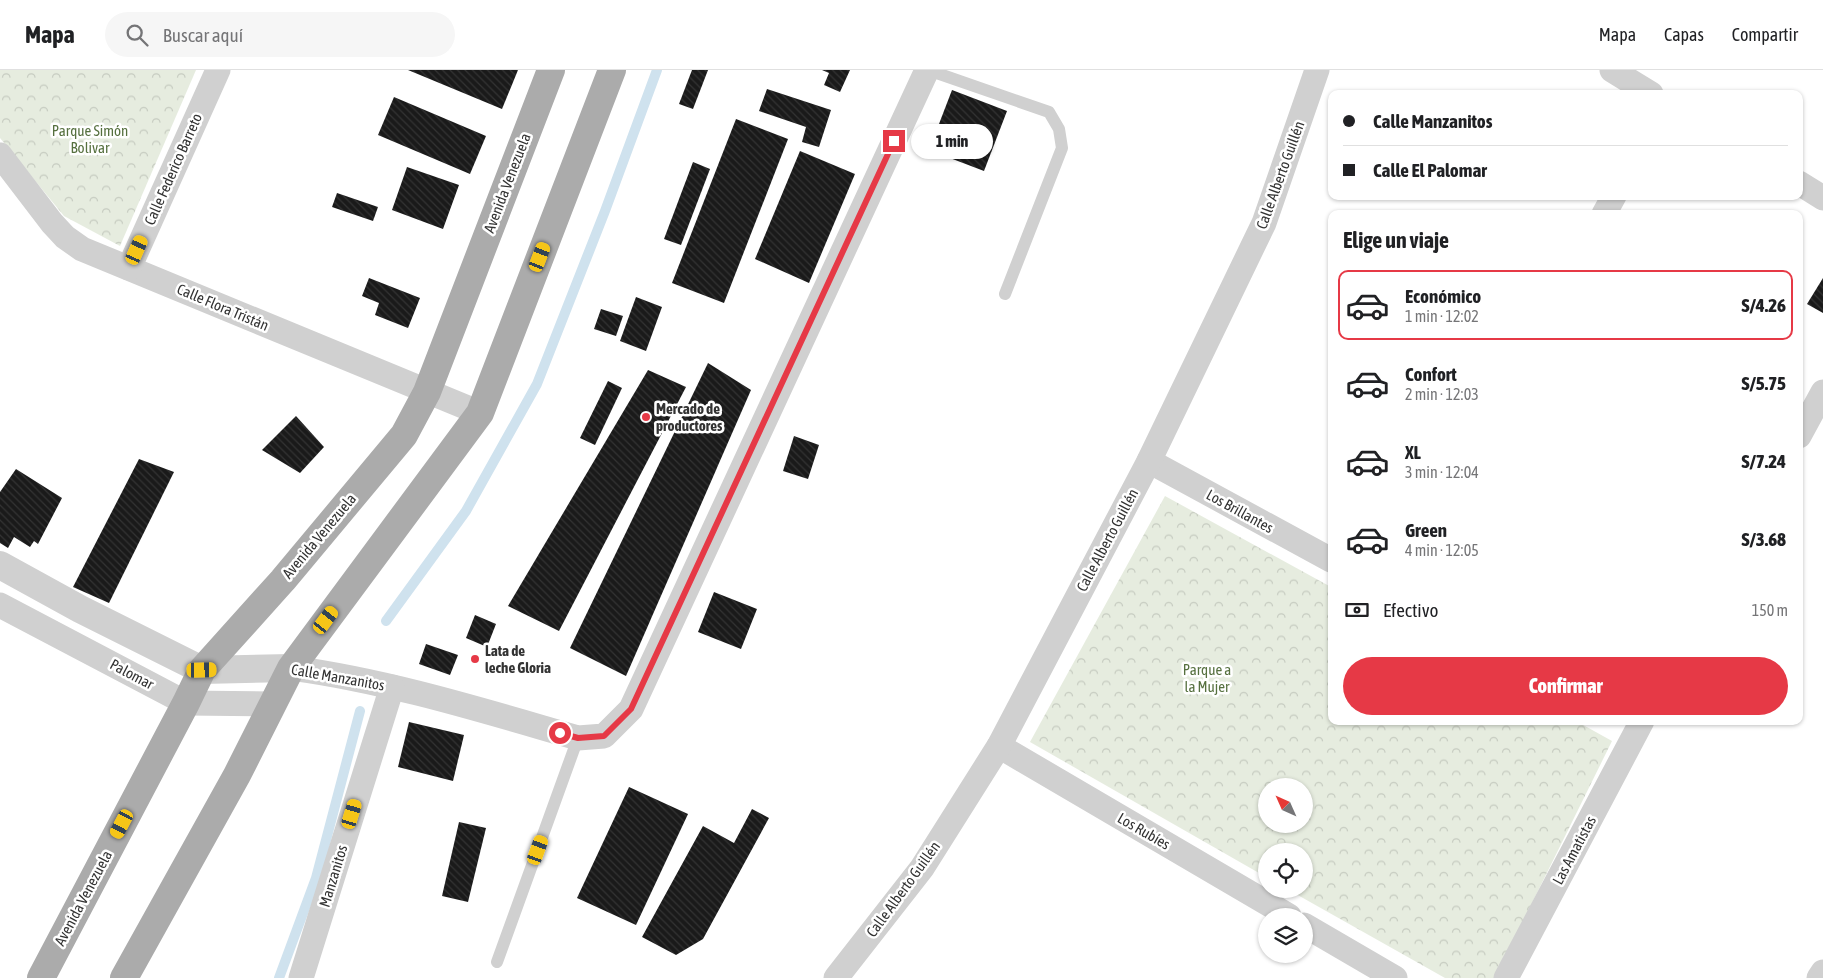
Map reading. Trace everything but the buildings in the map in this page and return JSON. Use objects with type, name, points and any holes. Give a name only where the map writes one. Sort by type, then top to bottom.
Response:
[{"type":"main road","name":"Avenida Venezuela","points":[[41,978],[202,670],[283,580],[404,435],[427,392],[551,70]]},
{"type":"main road","points":[[124,978],[237,775],[291,668],[480,413],[612,70]]},
{"type":"street","name":"Calle Federico Barreto","points":[[129,268],[218,70]]},
{"type":"street","name":"Calle Manzanitos","points":[[0,565],[80,609],[202,670],[291,668],[332,674],[387,686],[578,738],[604,736],[631,709],[928,70]]},
{"type":"street","name":"Calle Alberto Guillén","points":[[836,978],[922,868],[999,746],[1149,461],[1264,223],[1317,70]]},
{"type":"street","points":[[1612,70],[1644,90]]},
{"type":"street","name":"Calle Flora Tristán","points":[[0,155],[65,237],[82,249],[480,413]]},
{"type":"street","points":[[1803,186],[1823,198]]},
{"type":"street","points":[[1803,429],[1823,392]]},
{"type":"street","name":"Los Brillantes","points":[[1149,461],[1328,558]]},
{"type":"street","name":"Palomar","points":[[0,605],[186,703],[273,704]]},
{"type":"street","name":"Manzanitos","points":[[301,978],[387,686]]},
{"type":"street","name":"Las Amatistas","points":[[1506,978],[1634,725]]},
{"type":"street","name":"Los Rubíes","points":[[999,746],[1275,908]]},
{"type":"street","points":[[1313,930],[1395,978]]},
{"type":"street","points":[[1819,978],[1823,972]]},
{"type":"lane","points":[[928,70],[1049,112],[1059,129],[1062,148],[1005,294]]},
{"type":"lane","points":[[497,962],[578,738]]},
{"type":"green space","name":"Parque Simón Bolivar","points":[[0,70],[196,70],[120,246],[64,216],[0,138]]},
{"type":"green space","name":"Parque a la Mujer","points":[[1165,496],[1328,585],[1328,725],[1583,725],[1612,741],[1495,978],[1445,978],[1303,898],[1313,898],[1313,843],[1258,843],[1258,872],[1030,742]]},
{"type":"waterway","points":[[386,621],[466,511],[537,384],[605,211],[657,70]]},
{"type":"waterway","points":[[279,978],[316,878],[360,711]]},
{"type":"place","name":"Mercado de productores","points":[[646,417]]},
{"type":"place","name":"Lata de leche Gloria","points":[[475,659]]},
{"type":"route","points":[[560,733],[578,738],[604,736],[631,709],[894,141]]}]
